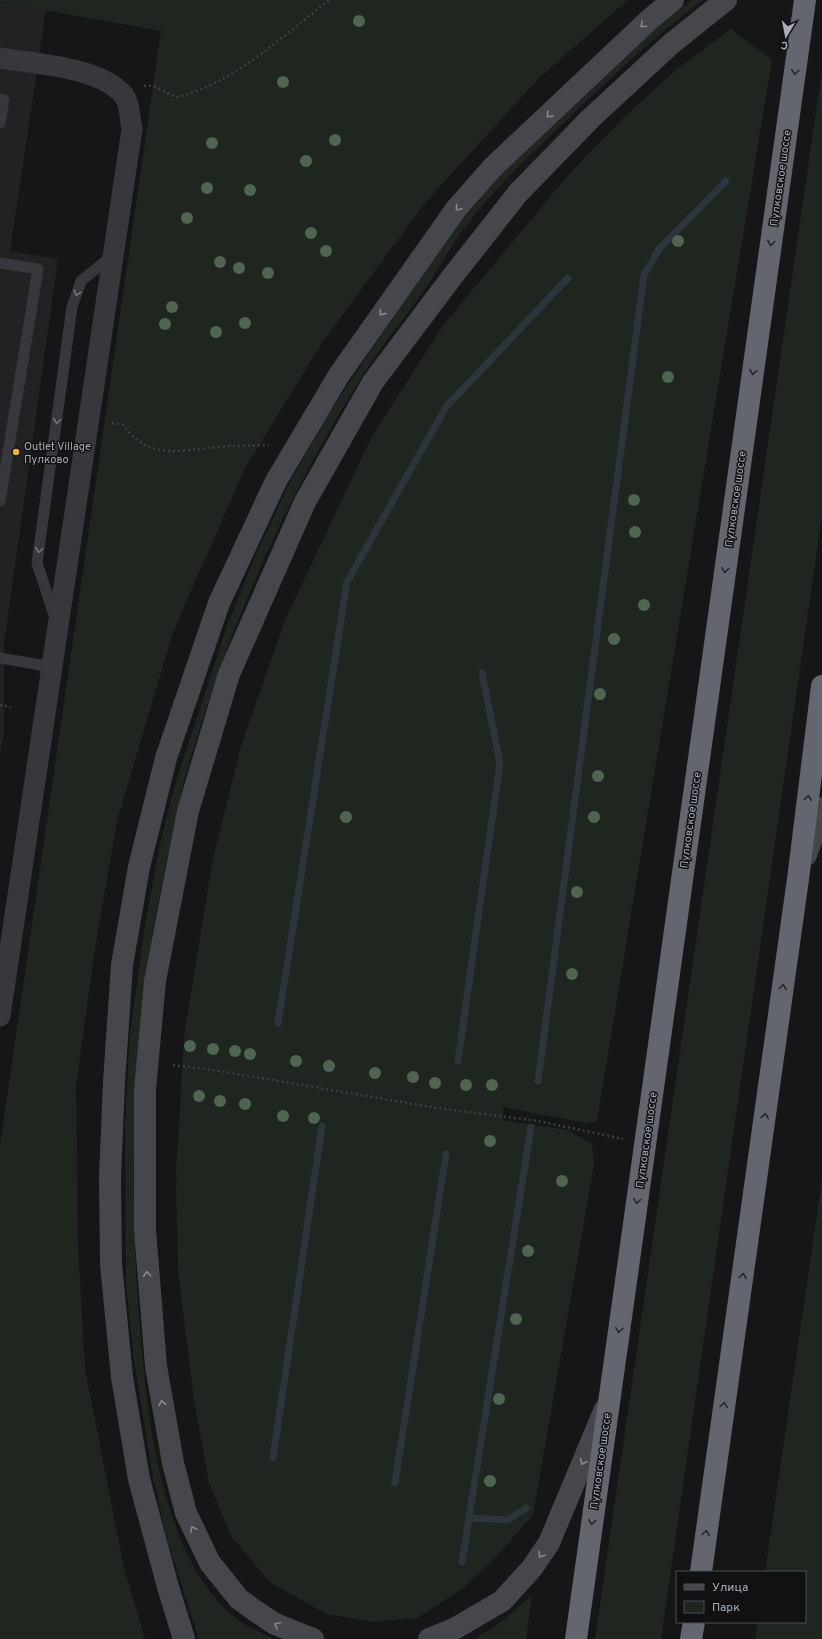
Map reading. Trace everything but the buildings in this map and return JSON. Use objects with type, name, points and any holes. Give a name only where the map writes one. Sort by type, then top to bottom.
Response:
[{"type":"highway","name":"Пулковское шоссе","points":[[576,1639],[803,10]]},
{"type":"highway","points":[[701,1571],[798,879],[822,686]]},
{"type":"highway","points":[[691,1639],[694,1623]]},
{"type":"main road","points":[[184,1639],[168,1587],[139,1479],[122,1377],[111,1264],[110,1177],[114,1082],[122,965],[139,867],[166,758],[219,602],[276,481],[339,375],[462,203],[499,162],[632,36],[673,0]]},
{"type":"main road","points":[[313,1639],[275,1624],[239,1599],[210,1563],[186,1513],[173,1463],[156,1366],[145,1230],[145,1090],[155,981],[188,811],[229,674],[238,653],[305,502],[373,382],[452,277],[518,193],[591,118],[660,54],[726,0]]},
{"type":"main road","points":[[798,879],[822,808]]},
{"type":"main road","points":[[429,1639],[454,1628],[502,1601],[532,1568],[549,1543],[609,1400]]},
{"type":"street","points":[[0,58],[88,73],[110,83],[127,100],[132,129],[0,1016]]},
{"type":"lane","points":[[0,99],[4,100],[0,123]]},
{"type":"lane","points":[[58,627],[38,563],[72,307],[81,281],[112,256]]},
{"type":"lane","points":[[0,263],[38,269],[0,501]]},
{"type":"lane","points":[[0,658],[52,667]]},
{"type":"path","points":[[150,84],[177,97],[187,95],[220,81],[257,56],[329,0]]},
{"type":"path","points":[[113,423],[123,425],[131,437],[141,444],[153,449],[191,451],[219,447],[270,445]]},
{"type":"path","points":[[0,705],[11,707]]},
{"type":"path","points":[[174,1065],[213,1070],[437,1108],[538,1121],[582,1131],[609,1135]]},
{"type":"shaded area","name":"Outlet Village Пулково","points":[[0,2],[46,10],[10,251],[58,259],[4,644],[4,731],[0,757]]},
{"type":"green space","points":[[0,0],[628,0],[539,78],[424,204],[322,343],[245,468],[173,632],[117,821],[94,955],[76,1087],[78,1245],[85,1369],[124,1568],[145,1639],[0,1639],[0,1146],[161,31],[0,2]]},
{"type":"green space","points":[[692,0],[703,0],[648,44],[613,76],[488,199],[460,234],[426,288],[365,372],[308,469],[259,570],[217,675],[200,728],[181,793],[164,873],[143,998],[136,1077],[134,1152],[134,1227],[141,1339],[144,1373],[155,1449],[175,1526],[190,1560],[210,1591],[237,1620],[274,1639],[199,1639],[166,1536],[152,1471],[134,1360],[126,1284],[125,1123],[130,1034],[145,925],[159,848],[176,781],[227,626],[256,554],[293,476],[326,418],[390,321],[460,222],[514,159],[651,32]]},
{"type":"green space","points":[[731,29],[772,60],[597,1121],[586,1123],[503,1107],[503,1120],[568,1130],[592,1144],[594,1165],[533,1515],[495,1558],[463,1588],[417,1618],[372,1622],[326,1614],[270,1582],[232,1537],[209,1483],[194,1400],[178,1271],[176,1174],[184,1037],[212,863],[241,746],[285,620],[373,434],[445,323],[570,173],[625,116],[677,69]]},
{"type":"green space","points":[[822,70],[822,515],[661,1639],[595,1639]]},
{"type":"green space","points":[[822,1180],[822,1639],[755,1639],[758,1623],[806,1623],[806,1571],[765,1571]]},
{"type":"green space","points":[[532,1595],[526,1639],[475,1639],[500,1623]]},
{"type":"waterway","points":[[538,1081],[644,275],[659,249],[726,181]]},
{"type":"waterway","points":[[278,1023],[347,582],[446,407],[568,278]]},
{"type":"waterway","points":[[458,1061],[500,763],[482,673]]},
{"type":"waterway","points":[[273,1458],[322,1126]]},
{"type":"waterway","points":[[462,1562],[531,1127]]},
{"type":"waterway","points":[[395,1483],[446,1154]]},
{"type":"waterway","points":[[470,1518],[508,1520],[526,1508]]},
{"type":"place","name":"Outlet Village Пулково","points":[[16,452]]}]
